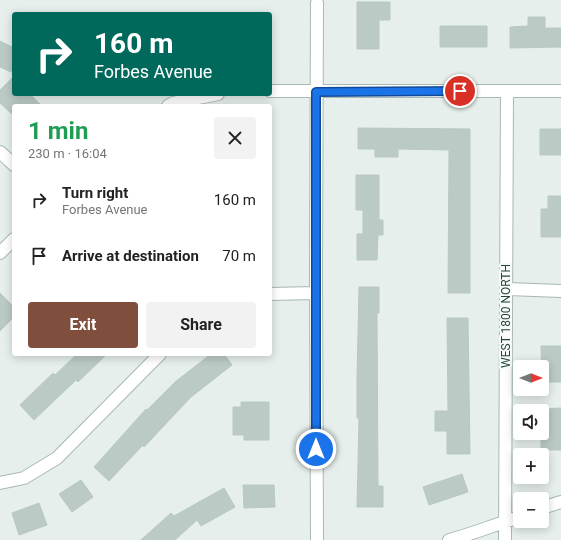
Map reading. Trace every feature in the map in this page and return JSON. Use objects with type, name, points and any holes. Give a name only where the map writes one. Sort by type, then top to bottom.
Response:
[{"type":"street","points":[[317,3],[317,540]]},
{"type":"street","points":[[272,91],[561,91]]},
{"type":"street","name":"WEST 1800 NORTH","points":[[504,540],[507,91]]},
{"type":"street","points":[[171,104],[208,96]]},
{"type":"street","points":[[0,152],[12,163]]},
{"type":"street","points":[[0,253],[12,241]]},
{"type":"street","points":[[506,289],[561,291]]},
{"type":"street","points":[[272,294],[316,293]]},
{"type":"street","points":[[0,483],[24,478],[57,458],[158,356]]},
{"type":"street","points":[[549,506],[561,502]]},
{"type":"street","points":[[449,540],[475,533],[513,519]]},
{"type":"building","points":[[357,2],[390,2],[390,20],[379,20],[379,49],[357,49]]},
{"type":"building","points":[[528,17],[545,17],[545,28],[561,28],[561,47],[510,48],[510,27],[528,26]]},
{"type":"building","points":[[440,26],[487,26],[487,47],[440,47]]},
{"type":"building","points":[[0,41],[12,47],[12,70],[11,72],[0,67]]},
{"type":"building","points":[[12,78],[12,96],[32,96],[40,104],[12,104],[12,114],[0,103],[0,90]]},
{"type":"building","points":[[358,128],[470,129],[470,293],[448,293],[449,150],[398,149],[398,157],[375,157],[375,149],[358,149]]},
{"type":"building","points":[[540,129],[561,129],[561,155],[540,155]]},
{"type":"building","points":[[356,175],[379,175],[379,220],[383,220],[383,235],[378,235],[377,260],[357,260],[357,234],[363,234],[363,210],[356,210]]},
{"type":"building","points":[[548,196],[561,196],[561,237],[541,237],[541,209],[548,209]]},
{"type":"building","points":[[359,287],[379,287],[379,313],[377,313],[378,486],[383,486],[383,507],[357,507]]},
{"type":"building","points":[[0,293],[12,305],[12,319],[0,331]]},
{"type":"building","points":[[447,318],[468,318],[470,454],[447,454],[447,431],[435,431],[435,411],[448,411]]},
{"type":"building","points":[[541,346],[561,346],[561,382],[549,382],[549,360],[541,360]]},
{"type":"building","points":[[75,356],[105,356],[78,382],[76,380],[34,420],[20,405],[53,373],[55,375]]},
{"type":"building","points":[[208,356],[225,356],[232,365],[191,397],[144,447],[143,445],[109,481],[94,467],[146,409],[147,410],[175,382]]},
{"type":"building","points":[[241,402],[269,402],[269,440],[244,440],[244,435],[233,435],[233,407],[241,407]]},
{"type":"building","points":[[561,408],[561,450],[541,448],[541,440],[549,440],[549,409]]},
{"type":"building","points":[[462,474],[468,492],[429,505],[423,487]]},
{"type":"building","points":[[81,480],[93,497],[72,512],[59,494]]},
{"type":"building","points":[[243,485],[274,485],[275,507],[244,508]]},
{"type":"building","points":[[224,488],[235,507],[201,526],[197,520],[175,540],[141,540],[171,513],[174,516]]},
{"type":"building","points":[[39,503],[47,525],[19,535],[12,513]]},
{"type":"route","points":[[316,449],[316,92],[460,91]]}]
